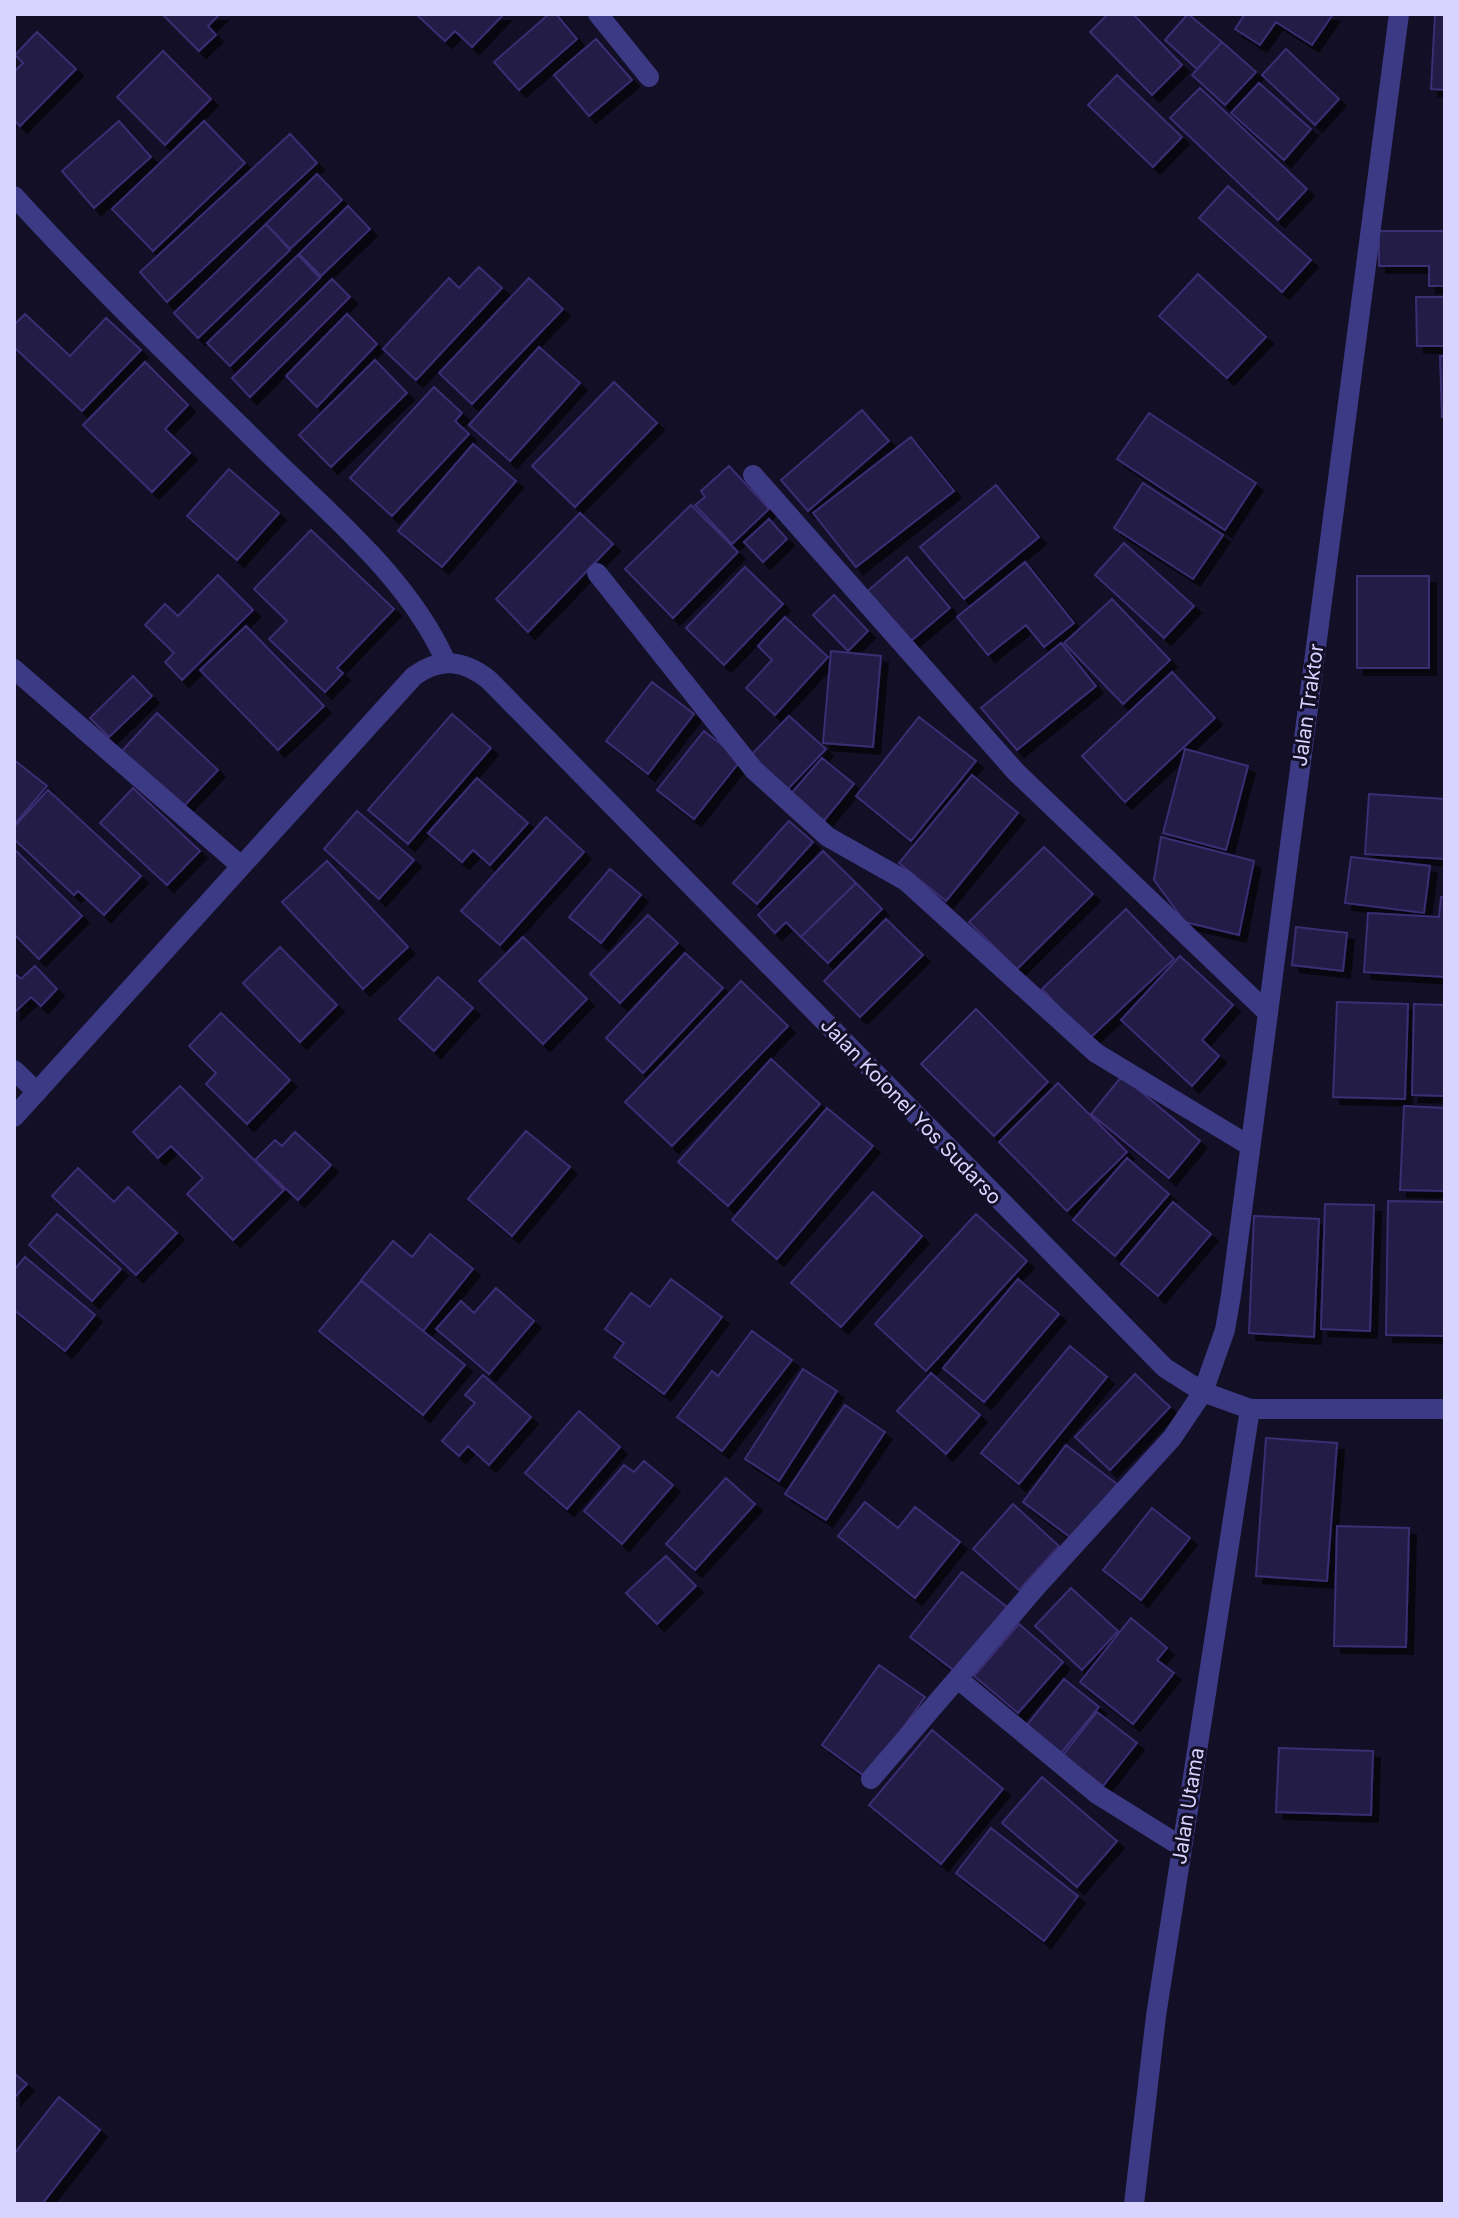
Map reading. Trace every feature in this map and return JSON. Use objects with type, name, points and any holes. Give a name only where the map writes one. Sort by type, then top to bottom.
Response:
[{"type":"street","points":[[598,14],[649,77]]},
{"type":"street","name":"Jalan Traktor","points":[[871,1779],[1037,1586],[1172,1438],[1203,1392],[1225,1330],[1399,14]]},
{"type":"street","points":[[14,196],[79,267],[361,545],[420,614],[446,662],[426,667],[414,676],[14,1117]]},
{"type":"street","points":[[753,475],[1016,772],[1268,1013]]},
{"type":"street","points":[[597,573],[754,770],[828,837],[906,881],[1096,1053],[1250,1146]]},
{"type":"street","name":"Jalan Kolonel Yos Sudarso","points":[[446,662],[475,669],[489,680],[1144,1350],[1203,1392],[1250,1409],[1445,1409]]},
{"type":"street","points":[[14,669],[241,866]]},
{"type":"street","points":[[14,1070],[37,1092]]},
{"type":"street","name":"Jalan Utama","points":[[1134,2204],[1182,1847],[1250,1409]]},
{"type":"street","points":[[958,1679],[1097,1794],[1182,1847]]},
{"type":"building","points":[[162,14],[220,14],[208,26],[216,35],[199,51]]},
{"type":"building","points":[[416,14],[504,14],[472,47],[455,31],[445,41]]},
{"type":"building","points":[[549,14],[556,14],[577,39],[519,90],[494,62]]},
{"type":"building","points":[[1108,14],[1133,14],[1182,65],[1152,95],[1090,32]]},
{"type":"building","points":[[1188,14],[1222,42],[1197,69],[1165,40]]},
{"type":"building","points":[[1245,14],[1333,14],[1312,45],[1276,22],[1260,45],[1235,29]]},
{"type":"building","points":[[1435,14],[1445,14],[1445,90],[1431,89]]},
{"type":"building","points":[[37,32],[76,69],[20,126],[14,120],[14,72],[23,63],[15,55]]},
{"type":"building","points":[[596,39],[632,80],[589,116],[554,75]]},
{"type":"building","points":[[1222,42],[1256,72],[1225,105],[1192,75]]},
{"type":"building","points":[[1286,49],[1339,99],[1315,125],[1262,75]]},
{"type":"building","points":[[163,51],[211,99],[165,145],[117,97]]},
{"type":"building","points":[[1117,75],[1182,137],[1153,167],[1088,105]]},
{"type":"building","points":[[1259,83],[1311,129],[1284,160],[1231,113]]},
{"type":"building","points":[[1200,88],[1307,189],[1278,220],[1170,118]]},
{"type":"building","points":[[119,121],[151,157],[94,208],[62,171]]},
{"type":"building","points":[[204,121],[245,163],[153,251],[112,209]]},
{"type":"building","points":[[290,134],[317,163],[167,302],[140,272]]},
{"type":"building","points":[[317,174],[342,200],[290,249],[266,224]]},
{"type":"building","points":[[1228,186],[1311,260],[1282,292],[1199,218]]},
{"type":"building","points":[[348,206],[370,229],[321,276],[299,254]]},
{"type":"building","points":[[266,224],[290,250],[198,338],[174,313]]},
{"type":"building","points":[[1379,231],[1445,231],[1445,286],[1429,286],[1429,266],[1379,266]]},
{"type":"building","points":[[298,255],[320,278],[230,366],[207,343]]},
{"type":"building","points":[[479,267],[502,288],[416,380],[383,349],[449,278],[459,288]]},
{"type":"building","points":[[1198,274],[1266,337],[1227,378],[1159,316]]},
{"type":"building","points":[[529,278],[563,309],[472,404],[439,373]]},
{"type":"building","points":[[332,279],[350,297],[250,397],[232,378]]},
{"type":"building","points":[[1416,297],[1445,297],[1445,346],[1417,346]]},
{"type":"building","points":[[25,314],[70,356],[106,318],[141,350],[82,411],[14,347],[14,325]]},
{"type":"building","points":[[347,314],[377,344],[317,407],[286,376]]},
{"type":"building","points":[[539,347],[580,383],[510,461],[469,425]]},
{"type":"building","points":[[1440,356],[1445,356],[1445,417],[1442,417]]},
{"type":"building","points":[[375,360],[407,393],[331,467],[299,435]]},
{"type":"building","points":[[145,362],[188,405],[165,429],[190,453],[152,492],[83,425]]},
{"type":"building","points":[[614,382],[657,423],[575,507],[532,466]]},
{"type":"building","points":[[434,387],[462,413],[455,421],[469,434],[392,516],[350,478]]},
{"type":"building","points":[[862,410],[889,441],[808,511],[781,480]]},
{"type":"building","points":[[1149,413],[1256,483],[1225,530],[1117,459]]},
{"type":"building","points":[[911,437],[954,491],[856,567],[813,513]]},
{"type":"building","points":[[473,444],[516,481],[442,567],[398,531]]},
{"type":"building","points":[[729,466],[769,509],[732,544],[695,505],[705,497],[701,491]]},
{"type":"building","points":[[229,469],[279,513],[237,560],[187,516]]},
{"type":"building","points":[[1143,483],[1223,535],[1193,579],[1114,528]]},
{"type":"building","points":[[996,485],[1039,537],[964,599],[920,547]]},
{"type":"building","points":[[691,505],[738,552],[673,618],[625,569]]},
{"type":"building","points":[[580,513],[613,544],[528,632],[496,599]]},
{"type":"building","points":[[769,519],[787,539],[763,562],[744,542]]},
{"type":"building","points":[[311,530],[394,609],[337,668],[343,673],[325,692],[269,639],[287,621],[254,589]]},
{"type":"building","points":[[1124,543],[1194,606],[1164,638],[1095,575]]},
{"type":"building","points":[[907,557],[950,608],[905,646],[863,595]]},
{"type":"building","points":[[1025,562],[1074,623],[1044,647],[1026,625],[988,655],[957,617]]},
{"type":"building","points":[[745,567],[783,604],[724,665],[686,628]]},
{"type":"building","points":[[218,575],[253,610],[182,680],[165,662],[174,653],[145,625],[165,604],[178,616]]},
{"type":"building","points":[[1357,576],[1429,576],[1429,668],[1357,668]]},
{"type":"building","points":[[834,595],[868,631],[848,651],[813,615]]},
{"type":"building","points":[[1112,599],[1170,660],[1123,704],[1064,643]]},
{"type":"building","points":[[785,617],[828,657],[775,715],[746,688],[772,660],[758,646]]},
{"type":"building","points":[[246,626],[324,706],[278,750],[200,670]]},
{"type":"building","points":[[1061,643],[1096,686],[1017,750],[981,708]]},
{"type":"building","points":[[831,651],[881,656],[873,747],[823,743]]},
{"type":"building","points":[[1172,672],[1215,718],[1125,802],[1082,756]]},
{"type":"building","points":[[133,676],[152,696],[109,737],[90,718]]},
{"type":"building","points":[[652,682],[694,714],[648,774],[606,741]]},
{"type":"building","points":[[157,713],[218,770],[182,808],[121,752]]},
{"type":"building","points":[[452,714],[491,748],[408,844],[368,810]]},
{"type":"building","points":[[789,716],[826,749],[785,792],[748,758]]},
{"type":"building","points":[[919,717],[976,761],[911,841],[856,796]]},
{"type":"building","points":[[704,731],[741,760],[694,819],[657,790]]},
{"type":"building","points":[[1185,749],[1248,766],[1226,850],[1163,833]]},
{"type":"building","points":[[822,758],[854,784],[822,823],[789,796]]},
{"type":"building","points":[[14,760],[47,786],[14,825]]},
{"type":"building","points":[[972,775],[1018,813],[946,901],[899,863]]},
{"type":"building","points":[[477,778],[528,823],[490,865],[473,850],[462,862],[428,833]]},
{"type":"building","points":[[133,788],[200,851],[167,885],[100,823]]},
{"type":"building","points":[[48,790],[141,876],[104,915],[78,891],[74,895],[14,839],[14,827]]},
{"type":"building","points":[[1369,794],[1445,799],[1445,859],[1365,854]]},
{"type":"building","points":[[357,811],[414,860],[379,899],[324,849]]},
{"type":"building","points":[[546,817],[584,852],[500,945],[461,911]]},
{"type":"building","points":[[789,821],[813,842],[757,904],[733,883]]},
{"type":"building","points":[[1161,837],[1254,861],[1239,935],[1185,922],[1154,880]]},
{"type":"building","points":[[1044,847],[1093,894],[1017,969],[969,922]]},
{"type":"building","points":[[14,849],[82,916],[39,959],[14,934]]},
{"type":"building","points":[[823,851],[856,883],[801,937],[786,922],[775,933],[758,915]]},
{"type":"building","points":[[1351,857],[1430,866],[1424,913],[1345,903]]},
{"type":"building","points":[[327,861],[408,947],[363,989],[282,902]]},
{"type":"building","points":[[610,869],[641,895],[601,943],[569,917]]},
{"type":"building","points":[[856,883],[882,909],[828,963],[801,937]]},
{"type":"building","points":[[1441,897],[1445,897],[1445,977],[1364,972],[1368,913],[1439,917]]},
{"type":"building","points":[[1126,909],[1174,959],[1089,1039],[1042,989]]},
{"type":"building","points":[[648,915],[678,943],[620,1003],[590,974]]},
{"type":"building","points":[[886,919],[923,955],[860,1017],[824,981]]},
{"type":"building","points":[[1296,927],[1347,933],[1343,971],[1292,965]]},
{"type":"building","points":[[523,937],[587,999],[543,1044],[479,981]]},
{"type":"building","points":[[280,947],[337,1005],[300,1042],[243,983]]},
{"type":"building","points":[[685,953],[723,988],[643,1073],[606,1038]]},
{"type":"building","points":[[1180,956],[1233,1005],[1202,1040],[1219,1056],[1192,1086],[1121,1020]]},
{"type":"building","points":[[35,966],[57,989],[41,1006],[31,997],[14,1013],[14,973],[21,979]]},
{"type":"building","points":[[438,977],[473,1008],[434,1051],[399,1019]]},
{"type":"building","points":[[741,981],[788,1026],[672,1146],[625,1102]]},
{"type":"building","points":[[1337,1002],[1408,1004],[1405,1099],[1333,1097]]},
{"type":"building","points":[[1414,1004],[1445,1005],[1445,1096],[1412,1095]]},
{"type":"building","points":[[976,1009],[1048,1082],[994,1136],[921,1064]]},
{"type":"building","points":[[221,1013],[290,1080],[247,1124],[206,1084],[216,1073],[189,1046]]},
{"type":"building","points":[[771,1059],[820,1104],[728,1206],[678,1162]]},
{"type":"building","points":[[1122,1076],[1200,1141],[1169,1178],[1091,1114]]},
{"type":"building","points":[[1058,1083],[1127,1152],[1067,1211],[999,1142]]},
{"type":"building","points":[[180,1086],[284,1190],[233,1240],[187,1194],[203,1178],[171,1146],[158,1158],[133,1132]]},
{"type":"building","points":[[1404,1106],[1445,1108],[1445,1191],[1400,1190]]},
{"type":"building","points":[[827,1108],[873,1146],[777,1259],[732,1220]]},
{"type":"building","points":[[526,1131],[570,1167],[512,1236],[468,1199]]},
{"type":"building","points":[[295,1132],[331,1165],[298,1200],[255,1160],[275,1140],[282,1146]]},
{"type":"building","points":[[1127,1158],[1169,1194],[1115,1256],[1073,1220]]},
{"type":"building","points":[[78,1168],[114,1202],[128,1187],[177,1233],[136,1275],[52,1196]]},
{"type":"building","points":[[873,1192],[922,1236],[841,1327],[791,1283]]},
{"type":"building","points":[[1388,1201],[1445,1202],[1445,1336],[1386,1335]]},
{"type":"building","points":[[1173,1202],[1211,1234],[1158,1296],[1121,1264]]},
{"type":"building","points":[[1325,1204],[1374,1205],[1370,1331],[1321,1329]]},
{"type":"building","points":[[57,1214],[121,1269],[92,1301],[29,1245]]},
{"type":"building","points":[[976,1214],[1027,1261],[926,1371],[875,1324]]},
{"type":"building","points":[[1254,1216],[1319,1219],[1314,1337],[1249,1333]]},
{"type":"building","points":[[430,1234],[473,1269],[423,1331],[361,1280],[393,1241],[412,1257]]},
{"type":"building","points":[[25,1257],[95,1315],[65,1351],[14,1310],[14,1270]]},
{"type":"building","points":[[671,1279],[722,1317],[664,1394],[614,1357],[624,1343],[605,1329],[631,1293],[650,1307]]},
{"type":"building","points":[[1018,1279],[1059,1314],[984,1402],[943,1368]]},
{"type":"building","points":[[361,1281],[465,1365],[423,1415],[319,1331]]},
{"type":"building","points":[[496,1288],[534,1321],[489,1374],[436,1329],[461,1301],[474,1313]]},
{"type":"building","points":[[752,1331],[792,1360],[722,1451],[677,1417],[712,1371],[718,1376]]},
{"type":"building","points":[[1070,1346],[1107,1377],[1019,1484],[981,1453]]},
{"type":"building","points":[[803,1369],[837,1391],[779,1481],[745,1459]]},
{"type":"building","points":[[931,1373],[980,1415],[946,1454],[897,1411]]},
{"type":"building","points":[[1135,1374],[1170,1407],[1110,1470],[1075,1437]]},
{"type":"building","points":[[483,1375],[531,1417],[489,1465],[468,1446],[459,1456],[442,1441],[475,1403],[465,1395]]},
{"type":"building","points":[[845,1405],[885,1432],[826,1520],[785,1494]]},
{"type":"building","points":[[579,1411],[620,1447],[567,1509],[525,1473]]},
{"type":"building","points":[[1266,1438],[1337,1443],[1327,1581],[1256,1576]]},
{"type":"building","points":[[1066,1445],[1117,1484],[1074,1540],[1023,1502]]},
{"type":"building","points":[[644,1461],[673,1485],[622,1544],[584,1511],[624,1465],[634,1472]]},
{"type":"building","points":[[726,1478],[755,1504],[695,1570],[666,1544]]},
{"type":"building","points":[[865,1502],[898,1528],[915,1507],[960,1542],[915,1598],[838,1536]]},
{"type":"building","points":[[1013,1504],[1059,1546],[1019,1590],[973,1549]]},
{"type":"building","points":[[1152,1508],[1190,1538],[1141,1600],[1103,1570]]},
{"type":"building","points":[[1337,1526],[1409,1528],[1406,1647],[1334,1646]]},
{"type":"building","points":[[666,1556],[696,1586],[657,1624],[626,1593]]},
{"type":"building","points":[[962,1572],[1007,1607],[956,1672],[910,1637]]},
{"type":"building","points":[[1071,1588],[1118,1631],[1082,1670],[1035,1626]]},
{"type":"building","points":[[1131,1618],[1167,1648],[1157,1660],[1174,1673],[1133,1724],[1080,1682]]},
{"type":"building","points":[[1019,1624],[1063,1662],[1018,1713],[974,1676]]},
{"type":"building","points":[[879,1665],[925,1697],[867,1778],[822,1745]]},
{"type":"building","points":[[1064,1679],[1099,1707],[1061,1753],[1026,1726]]},
{"type":"building","points":[[1097,1712],[1137,1743],[1103,1786],[1063,1755]]},
{"type":"building","points":[[932,1730],[1003,1789],[941,1864],[869,1805]]},
{"type":"building","points":[[1279,1748],[1373,1751],[1371,1815],[1276,1812]]},
{"type":"building","points":[[1042,1777],[1117,1841],[1077,1887],[1002,1823]]},
{"type":"building","points":[[991,1828],[1078,1896],[1044,1941],[956,1873]]},
{"type":"building","points":[[14,2073],[27,2084],[14,2098]]},
{"type":"building","points":[[59,2097],[100,2130],[42,2204],[14,2204],[14,2154]]}]
